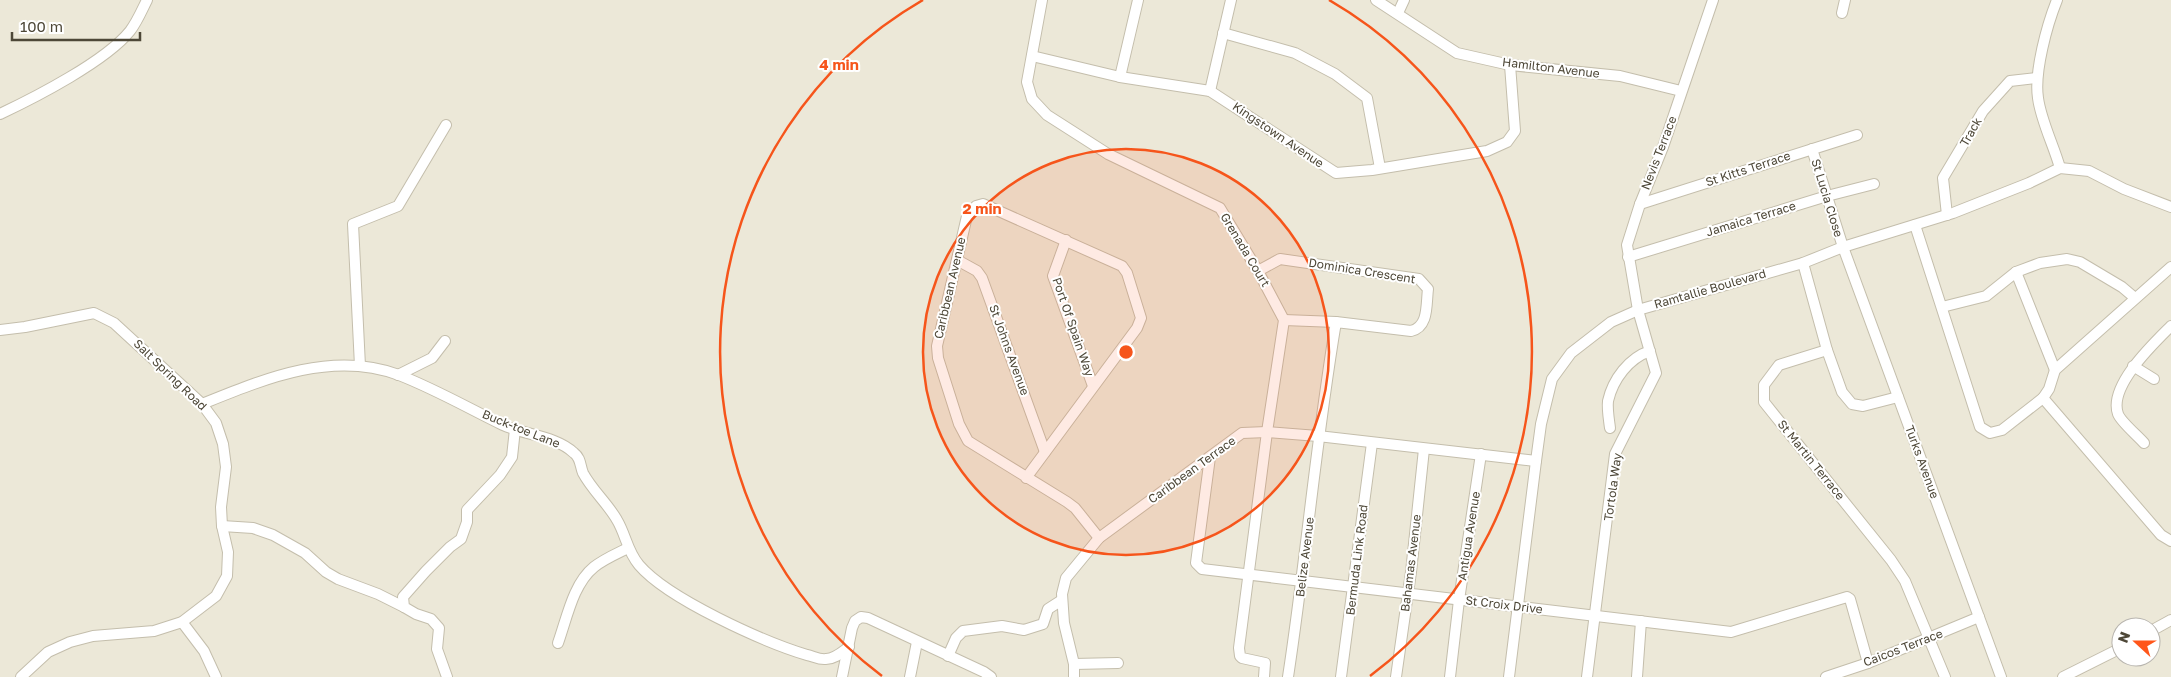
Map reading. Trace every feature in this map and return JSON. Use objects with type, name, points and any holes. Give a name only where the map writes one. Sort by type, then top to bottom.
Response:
[{"type":"street","points":[[0,114],[26,102],[109,51],[131,30],[147,0]]},
{"type":"street","name":"Grenada Court","points":[[1042,0],[1027,82],[1032,99],[1048,115],[1108,154],[1220,208],[1258,271],[1284,320]]},
{"type":"street","points":[[1120,77],[1138,0]]},
{"type":"street","points":[[1210,91],[1231,0]]},
{"type":"street","name":"Hamilton Avenue","points":[[1376,0],[1457,53],[1510,65],[1620,76],[1681,91]]},
{"type":"street","points":[[1398,13],[1404,0]]},
{"type":"street","name":"Nevis Terrace","points":[[1638,310],[1627,245],[1640,204],[1663,147],[1713,0]]},
{"type":"street","points":[[1842,13],[1845,0]]},
{"type":"street","points":[[2057,0],[2037,78],[2038,99],[2060,168],[2089,171],[2124,189],[2171,207]]},
{"type":"street","points":[[1223,33],[1295,53],[1335,74],[1367,98],[1380,168]]},
{"type":"street","name":"Kingstown Avenue","points":[[1032,56],[1120,77],[1210,91],[1336,173],[1372,170],[1488,151],[1508,142],[1515,131],[1510,65]]},
{"type":"street","name":"Track","points":[[1947,215],[1943,178],[1983,111],[2010,81],[2037,78]]},
{"type":"street","points":[[360,366],[353,224],[398,206],[446,125]]},
{"type":"street","name":"St Kitts Terrace","points":[[1640,204],[1857,135]]},
{"type":"street","name":"St Lucia Close","points":[[1812,148],[1843,247]]},
{"type":"street","name":"Ramtallie Boulevard","points":[[1509,677],[1541,424],[1552,379],[1571,353],[1611,322],[1638,310],[1803,263],[1843,247],[1947,215],[2030,183],[2060,168]]},
{"type":"street","name":"Jamaica Terrace","points":[[1628,257],[1827,196],[1874,184]]},
{"type":"street","name":"Caribbean Avenue","points":[[1026,478],[1137,328],[1141,318],[1127,273],[1122,266],[983,204],[976,206],[967,216],[937,346],[938,358],[962,433],[968,441],[1026,478],[1075,508],[1099,538]]},
{"type":"street","points":[[1915,225],[1980,427],[1990,433],[2002,430],[2044,398],[2055,370],[2171,267]]},
{"type":"street","name":"Port Of Spain Way","points":[[1066,240],[1053,276],[1093,386]]},
{"type":"street","name":"Turks Avenue","points":[[1843,247],[2001,677]]},
{"type":"street","name":"Dominica Crescent","points":[[1258,271],[1280,259],[1419,279],[1428,289],[1424,319],[1417,330],[1411,331],[1336,322],[1284,320]]},
{"type":"street","points":[[1942,308],[1986,296],[2016,272],[2052,260],[2067,259],[2080,262],[2122,287],[2135,298]]},
{"type":"street","name":"St Johns Avenue","points":[[958,260],[977,271],[982,278],[1045,452]]},
{"type":"street","points":[[1803,263],[1827,350],[1842,392],[1852,404],[1863,406],[1898,397]]},
{"type":"street","points":[[2016,272],[2055,370]]},
{"type":"street","name":"Tortola Way","points":[[1587,677],[1615,454],[1656,373],[1638,310]]},
{"type":"street","name":"Salt Spring Road","points":[[0,330],[94,314],[114,323],[202,404],[216,423],[223,444],[226,467],[221,507],[222,526],[228,552],[226,576],[216,596],[182,622],[154,631],[93,636],[70,642],[48,652],[21,677]]},
{"type":"street","points":[[1264,677],[1265,664],[1240,656],[1239,648],[1267,432],[1284,320]]},
{"type":"street","points":[[1318,436],[1336,322]]},
{"type":"street","points":[[2144,443],[2118,414],[2117,403],[2123,384],[2133,366],[2171,326]]},
{"type":"street","points":[[398,375],[432,358],[444,341]]},
{"type":"street","name":"St Martin Terrace","points":[[1827,350],[1779,365],[1764,385],[1764,402],[1891,560],[1905,581],[1944,677]]},
{"type":"street","points":[[1610,428],[1608,400],[1622,370],[1632,361],[1650,351]]},
{"type":"street","name":"Buck-toe Lane","points":[[202,404],[258,381],[291,371],[328,366],[360,366],[398,375],[514,429],[560,444],[574,452],[578,457],[584,474],[623,529],[628,548],[639,565],[689,602],[772,644],[827,659],[834,658],[849,647]]},
{"type":"street","points":[[2133,366],[2154,380]]},
{"type":"street","points":[[2044,398],[2161,535],[2171,541]]},
{"type":"street","points":[[404,607],[403,597],[438,559],[461,539],[467,522],[467,510],[500,475],[512,457],[514,429]]},
{"type":"street","name":"Caribbean Terrace","points":[[1074,677],[1074,664],[1064,624],[1062,600],[1066,578],[1099,538],[1242,433],[1267,432],[1318,436],[1372,444],[1536,461]]},
{"type":"street","name":"Belize Avenue","points":[[1288,677],[1302,581],[1318,436]]},
{"type":"street","name":"Bermuda Link Road","points":[[1341,677],[1372,444]]},
{"type":"street","name":"Bahamas Avenue","points":[[1396,677],[1408,594],[1424,449]]},
{"type":"street","name":"Antigua Avenue","points":[[1450,677],[1459,600],[1482,454]]},
{"type":"street","name":"St Croix Drive","points":[[1210,457],[1196,564],[1202,569],[1731,632],[1848,597],[1850,598],[1868,663]]},
{"type":"street","points":[[222,526],[253,528],[274,535],[304,553],[326,572],[338,579],[378,594],[416,614],[431,619],[439,628],[437,650],[447,677]]},
{"type":"street","points":[[558,643],[580,584],[586,574],[602,561],[628,548]]},
{"type":"street","points":[[948,656],[956,638],[963,631],[1002,626],[1024,630],[1032,626],[1038,627],[1043,624],[1048,609],[1062,600]]},
{"type":"street","points":[[842,677],[852,628],[855,621],[861,617],[868,618],[986,675]]},
{"type":"street","name":"Caicos Terrace","points":[[1826,677],[1868,663],[1979,618]]},
{"type":"street","points":[[1637,677],[1641,621]]},
{"type":"street","points":[[182,622],[204,651],[216,677]]},
{"type":"street","points":[[910,677],[917,642]]},
{"type":"street","points":[[2063,677],[2111,653]]},
{"type":"street","points":[[1074,664],[1118,663]]},
{"type":"shaded area","points":[[0,0],[2171,0],[2171,677],[0,677]]}]
